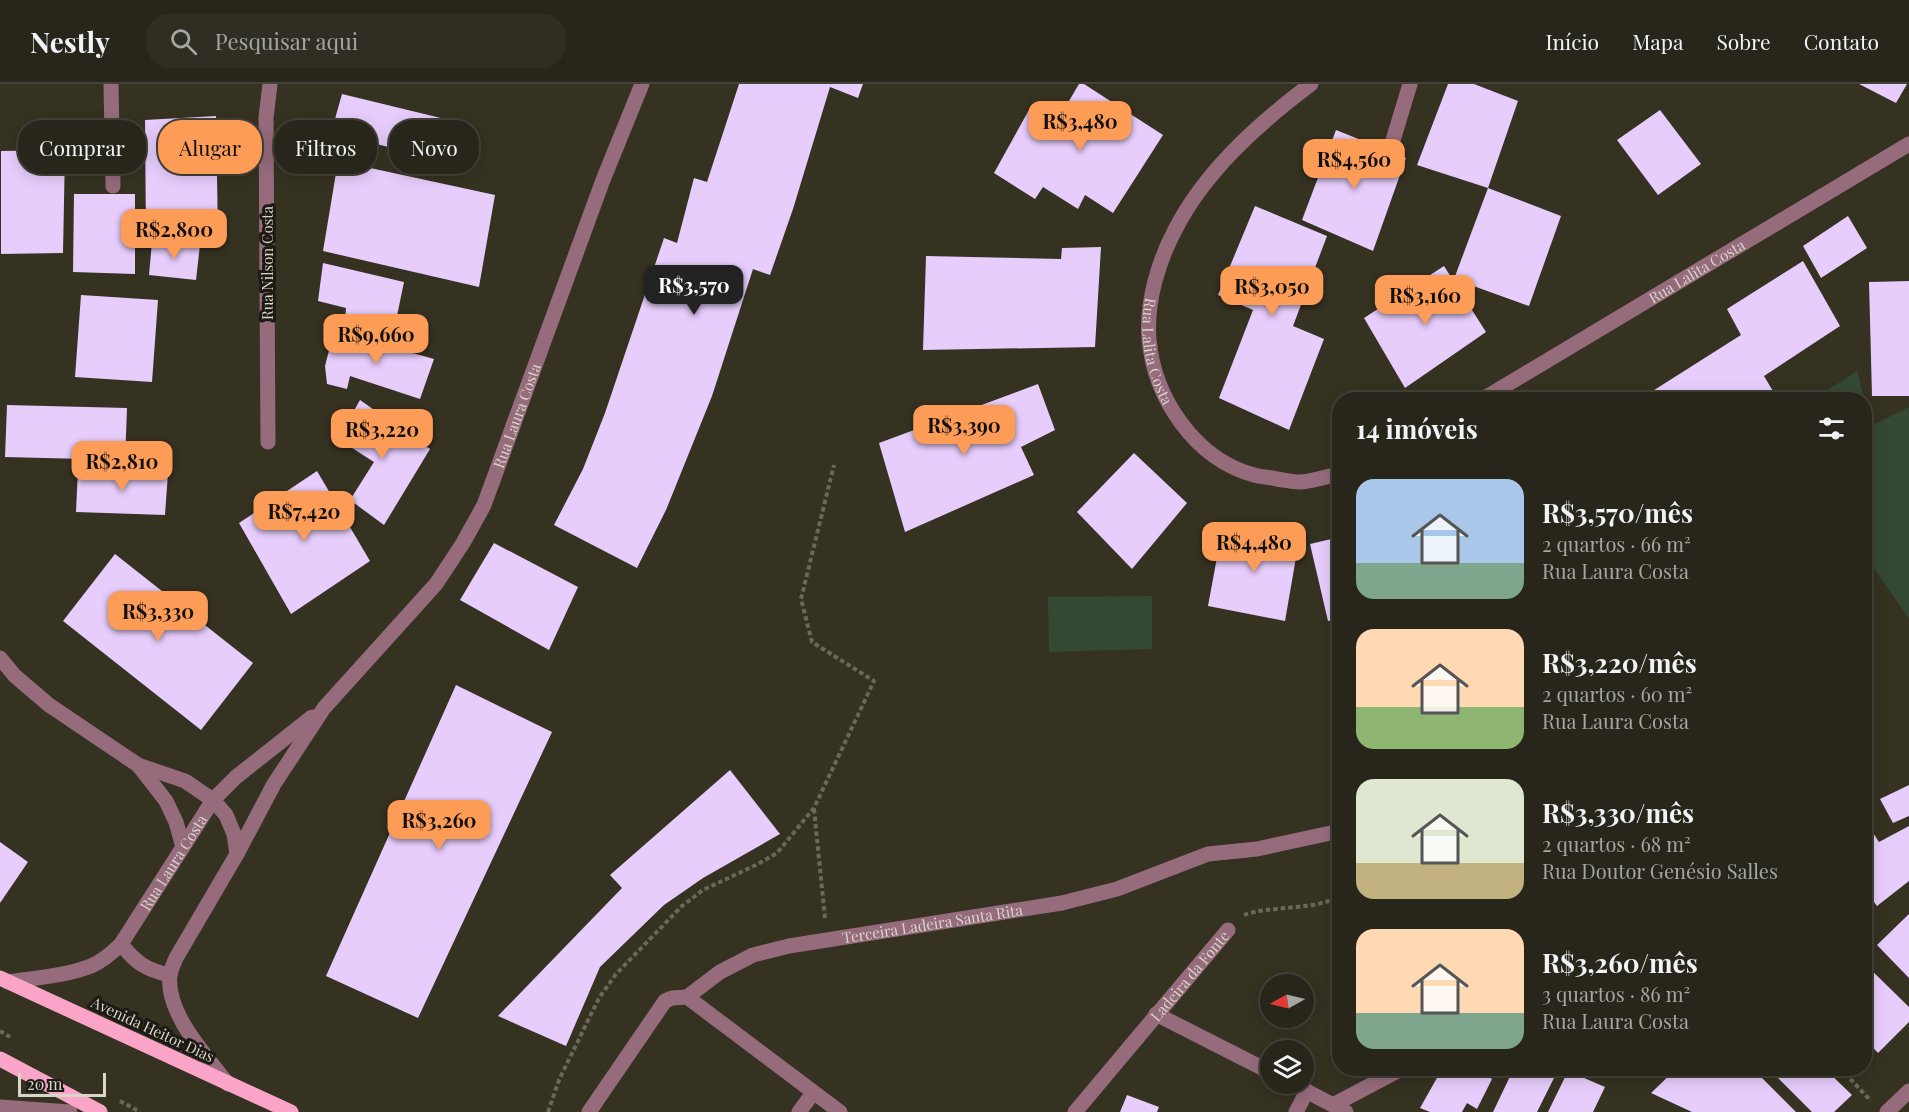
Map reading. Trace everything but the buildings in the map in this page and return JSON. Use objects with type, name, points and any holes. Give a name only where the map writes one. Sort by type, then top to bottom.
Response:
[{"type":"main road","name":"Avenida Heitor Dias","points":[[4,980],[291,1112]]},
{"type":"main road","points":[[0,1059],[100,1112]]},
{"type":"street","points":[[111,84],[113,186]]},
{"type":"street","name":"Rua Nilson Costa","points":[[268,442],[266,118],[270,84]]},
{"type":"street","name":"Rua Laura Costa","points":[[170,975],[176,957],[237,854],[274,784],[324,708],[436,584],[464,543],[484,505],[603,180],[642,84]]},
{"type":"street","name":"Rua Lalita Costa","points":[[1311,84],[1271,115],[1226,158],[1175,229],[1161,264],[1151,300],[1149,338],[1155,375],[1170,408],[1193,439],[1222,460],[1253,475],[1300,482],[1332,476]]},
{"type":"street","points":[[1391,147],[1410,84]]},
{"type":"street","name":"Rua Lalita Costa","points":[[1495,392],[1909,144]]},
{"type":"street","points":[[0,658],[15,676],[49,705],[138,765],[185,781],[213,800],[226,815],[234,834],[237,854]]},
{"type":"street","name":"Rua Laura Costa","points":[[4,980],[56,974],[91,966],[106,958],[121,944],[213,800],[236,777],[324,708]]},
{"type":"street","points":[[138,765],[166,801],[176,822],[183,847]]},
{"type":"street","name":"Terceira Ladeira Santa Rita","points":[[590,1112],[665,1001],[687,997],[720,972],[753,956],[789,946],[1062,903],[1117,889],[1208,854],[1257,849],[1332,833]]},
{"type":"street","name":"Ladeira da Fonte","points":[[1075,1112],[1228,930]]},
{"type":"street","points":[[121,944],[142,966],[154,972],[170,975],[172,997],[179,1017],[228,1084]]},
{"type":"street","points":[[687,997],[840,1112]]},
{"type":"street","points":[[1156,1014],[1260,1067]]},
{"type":"street","points":[[1312,1094],[1339,1109],[1391,1076]]},
{"type":"street","points":[[1881,1108],[1909,1091]]},
{"type":"street","points":[[799,1112],[813,1093]]},
{"type":"street","points":[[1296,1112],[1305,1094]]},
{"type":"street","points":[[0,1107],[70,1112]]},
{"type":"path","points":[[548,1112],[559,1080],[599,998],[615,974],[682,906],[703,890],[777,853],[814,808],[874,681],[812,642],[801,599],[834,465]]},
{"type":"path","points":[[814,808],[828,940]]},
{"type":"path","name":"Ladeira da Fonte","points":[[1228,930],[1242,916],[1249,913],[1332,899]]},
{"type":"path","points":[[1848,1076],[1881,1108]]},
{"type":"green space","points":[[1857,371],[1862,392],[1825,392]]},
{"type":"green space","points":[[1909,407],[1909,619],[1872,565],[1872,426]]},
{"type":"green space","points":[[1152,596],[1152,649],[1049,652],[1048,597]]}]
